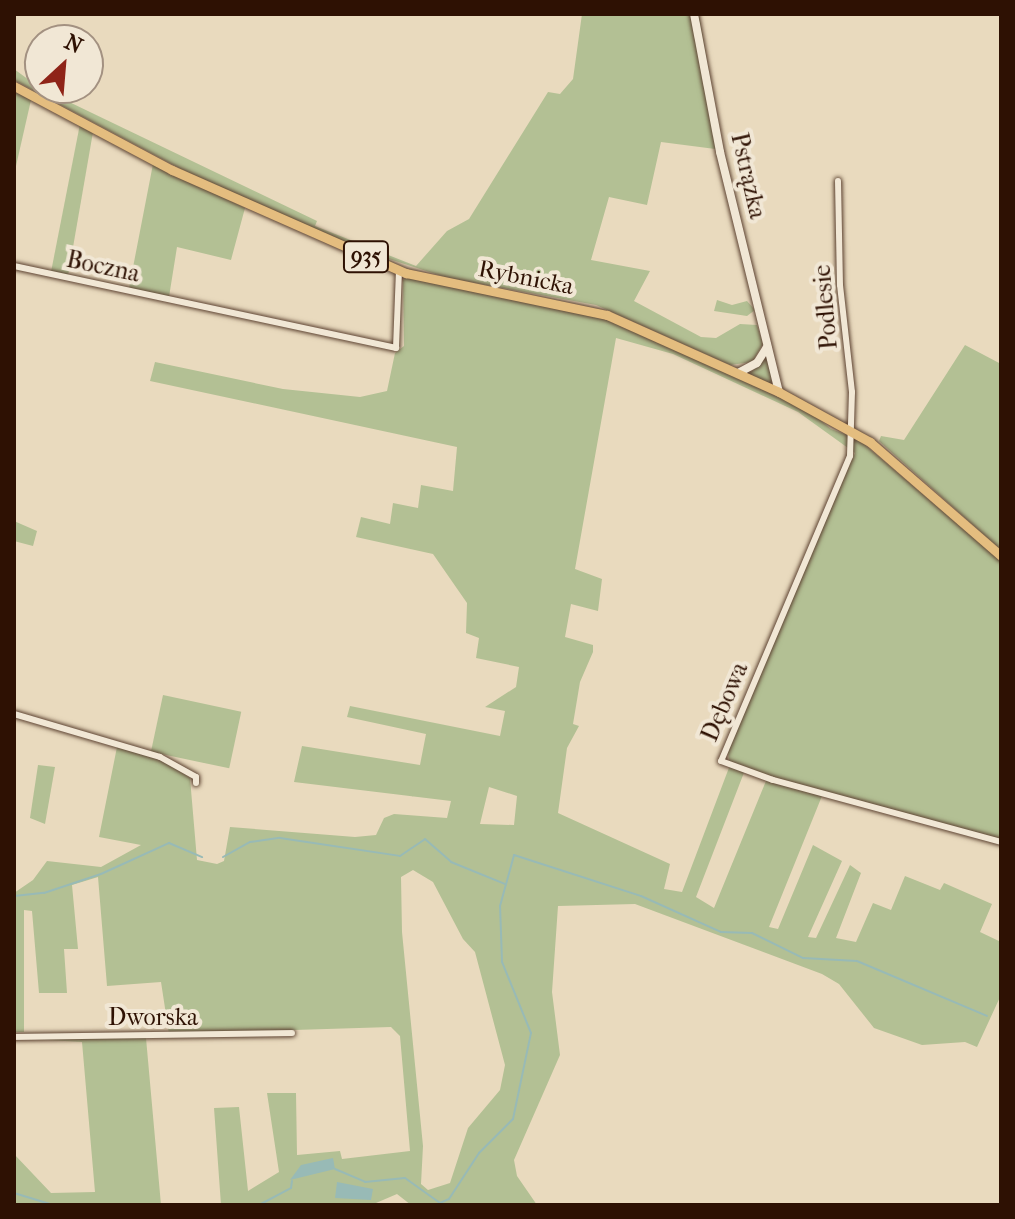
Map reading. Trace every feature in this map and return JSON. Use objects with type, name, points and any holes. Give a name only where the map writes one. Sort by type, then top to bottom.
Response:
[{"type":"main road","name":"Pstrązka","points":[[694,14],[720,152],[779,392]]},
{"type":"main road","name":"Rybnicka","points":[[14,86],[172,170],[399,271],[607,315],[779,392],[853,431],[1001,556]]},
{"type":"main road","points":[[738,373],[757,363],[768,347]]},
{"type":"street","name":"Podlesie","points":[[838,181],[840,285],[853,431]]},
{"type":"street","name":"Boczna","points":[[14,266],[396,348],[399,271]]},
{"type":"street","name":"Dębowa","points":[[853,431],[842,480],[721,761],[773,780],[1001,842]]},
{"type":"street","points":[[14,714],[160,757],[196,777],[196,783]]},
{"type":"street","name":"Dworska","points":[[14,1037],[292,1033]]},
{"type":"green space","points":[[582,14],[699,14],[723,150],[661,142],[647,205],[609,197],[591,260],[650,271],[634,301],[701,337],[716,338],[740,324],[757,325],[763,344],[752,362],[730,365],[596,305],[448,278],[352,247],[181,169],[59,104],[73,104],[317,221],[315,226],[416,266],[447,231],[469,219],[548,92],[560,94],[573,79]]},
{"type":"green space","points":[[14,69],[24,76],[24,85],[14,80]]},
{"type":"green space","points":[[14,91],[24,96],[24,104],[30,104],[14,166]]},
{"type":"green space","points":[[80,124],[93,132],[68,276],[51,272]]},
{"type":"green space","points":[[153,164],[245,208],[231,260],[177,247],[169,297],[129,288]]},
{"type":"green space","points":[[409,277],[613,321],[809,411],[831,429],[858,439],[1001,561],[1001,839],[824,791],[769,927],[778,929],[813,845],[842,861],[808,937],[816,938],[850,865],[861,873],[836,938],[856,942],[873,903],[891,910],[905,876],[940,890],[944,883],[992,904],[980,932],[1001,942],[1001,995],[977,1047],[965,1042],[922,1045],[874,1028],[839,984],[822,974],[635,904],[558,906],[552,992],[560,1055],[514,1160],[517,1176],[537,1205],[411,1205],[397,1194],[376,1203],[221,1205],[214,1108],[239,1107],[248,1191],[279,1172],[267,1093],[296,1093],[297,1155],[340,1151],[342,1159],[410,1151],[400,1036],[391,1027],[169,1034],[161,982],[107,986],[98,877],[72,885],[78,949],[64,949],[67,993],[39,993],[32,911],[24,910],[24,1032],[14,1032],[14,893],[33,880],[47,861],[101,867],[141,845],[99,837],[117,747],[162,759],[190,778],[197,860],[217,864],[224,861],[230,827],[355,837],[376,835],[384,818],[394,814],[447,818],[451,801],[294,782],[302,746],[420,765],[426,734],[347,717],[350,706],[500,736],[505,711],[485,707],[516,687],[519,667],[476,658],[479,638],[466,633],[467,603],[433,554],[356,537],[361,517],[390,524],[393,503],[418,508],[421,485],[453,491],[457,447],[150,381],[155,362],[283,389],[360,397],[387,391],[395,353],[404,346],[403,280]],"holes":[[[616,338],[673,354],[798,412],[855,453],[727,747],[730,765],[682,892],[664,889],[670,864],[558,813],[567,748],[579,726],[573,724],[580,682],[593,652],[593,645],[565,637],[571,604],[598,611],[602,579],[575,569]],[[745,770],[768,776],[714,908],[696,897]],[[489,787],[517,796],[514,825],[480,824]],[[413,870],[433,882],[463,939],[475,952],[505,1065],[500,1090],[468,1128],[450,1183],[428,1190],[421,1184],[423,1146],[402,932],[401,877]]]},
{"type":"green space","points":[[717,300],[732,305],[747,301],[755,310],[747,316],[714,311]]},
{"type":"green space","points":[[965,345],[1001,364],[1001,550],[879,441],[881,436],[904,440]]},
{"type":"green space","points":[[767,357],[771,374],[771,384],[749,374]]},
{"type":"green space","points":[[14,521],[37,531],[33,546],[14,541]]},
{"type":"green space","points":[[163,695],[241,712],[229,768],[151,752]]},
{"type":"green space","points":[[38,765],[55,767],[45,824],[30,818]]},
{"type":"green space","points":[[14,1038],[146,1038],[161,1205],[14,1205],[14,1154],[51,1193],[95,1192],[82,1042]]},
{"type":"water","points":[[333,1158],[335,1169],[290,1180],[301,1165]]},
{"type":"water","points":[[337,1182],[373,1189],[371,1200],[335,1198]]},
{"type":"waterway","points":[[223,857],[250,842],[280,838],[400,856],[425,839],[451,862],[505,884]]},
{"type":"waterway","points":[[14,896],[44,893],[101,874],[169,843],[202,857]]},
{"type":"waterway","points":[[335,1169],[365,1182],[405,1178],[440,1203],[449,1199],[479,1153],[513,1119],[531,1033],[502,962],[500,906],[514,855],[641,896],[721,932],[752,933],[803,958],[857,961],[987,1016]]},
{"type":"waterway","points":[[259,1205],[291,1188],[292,1181]]},
{"type":"waterway","points":[[14,1193],[53,1205]]}]
